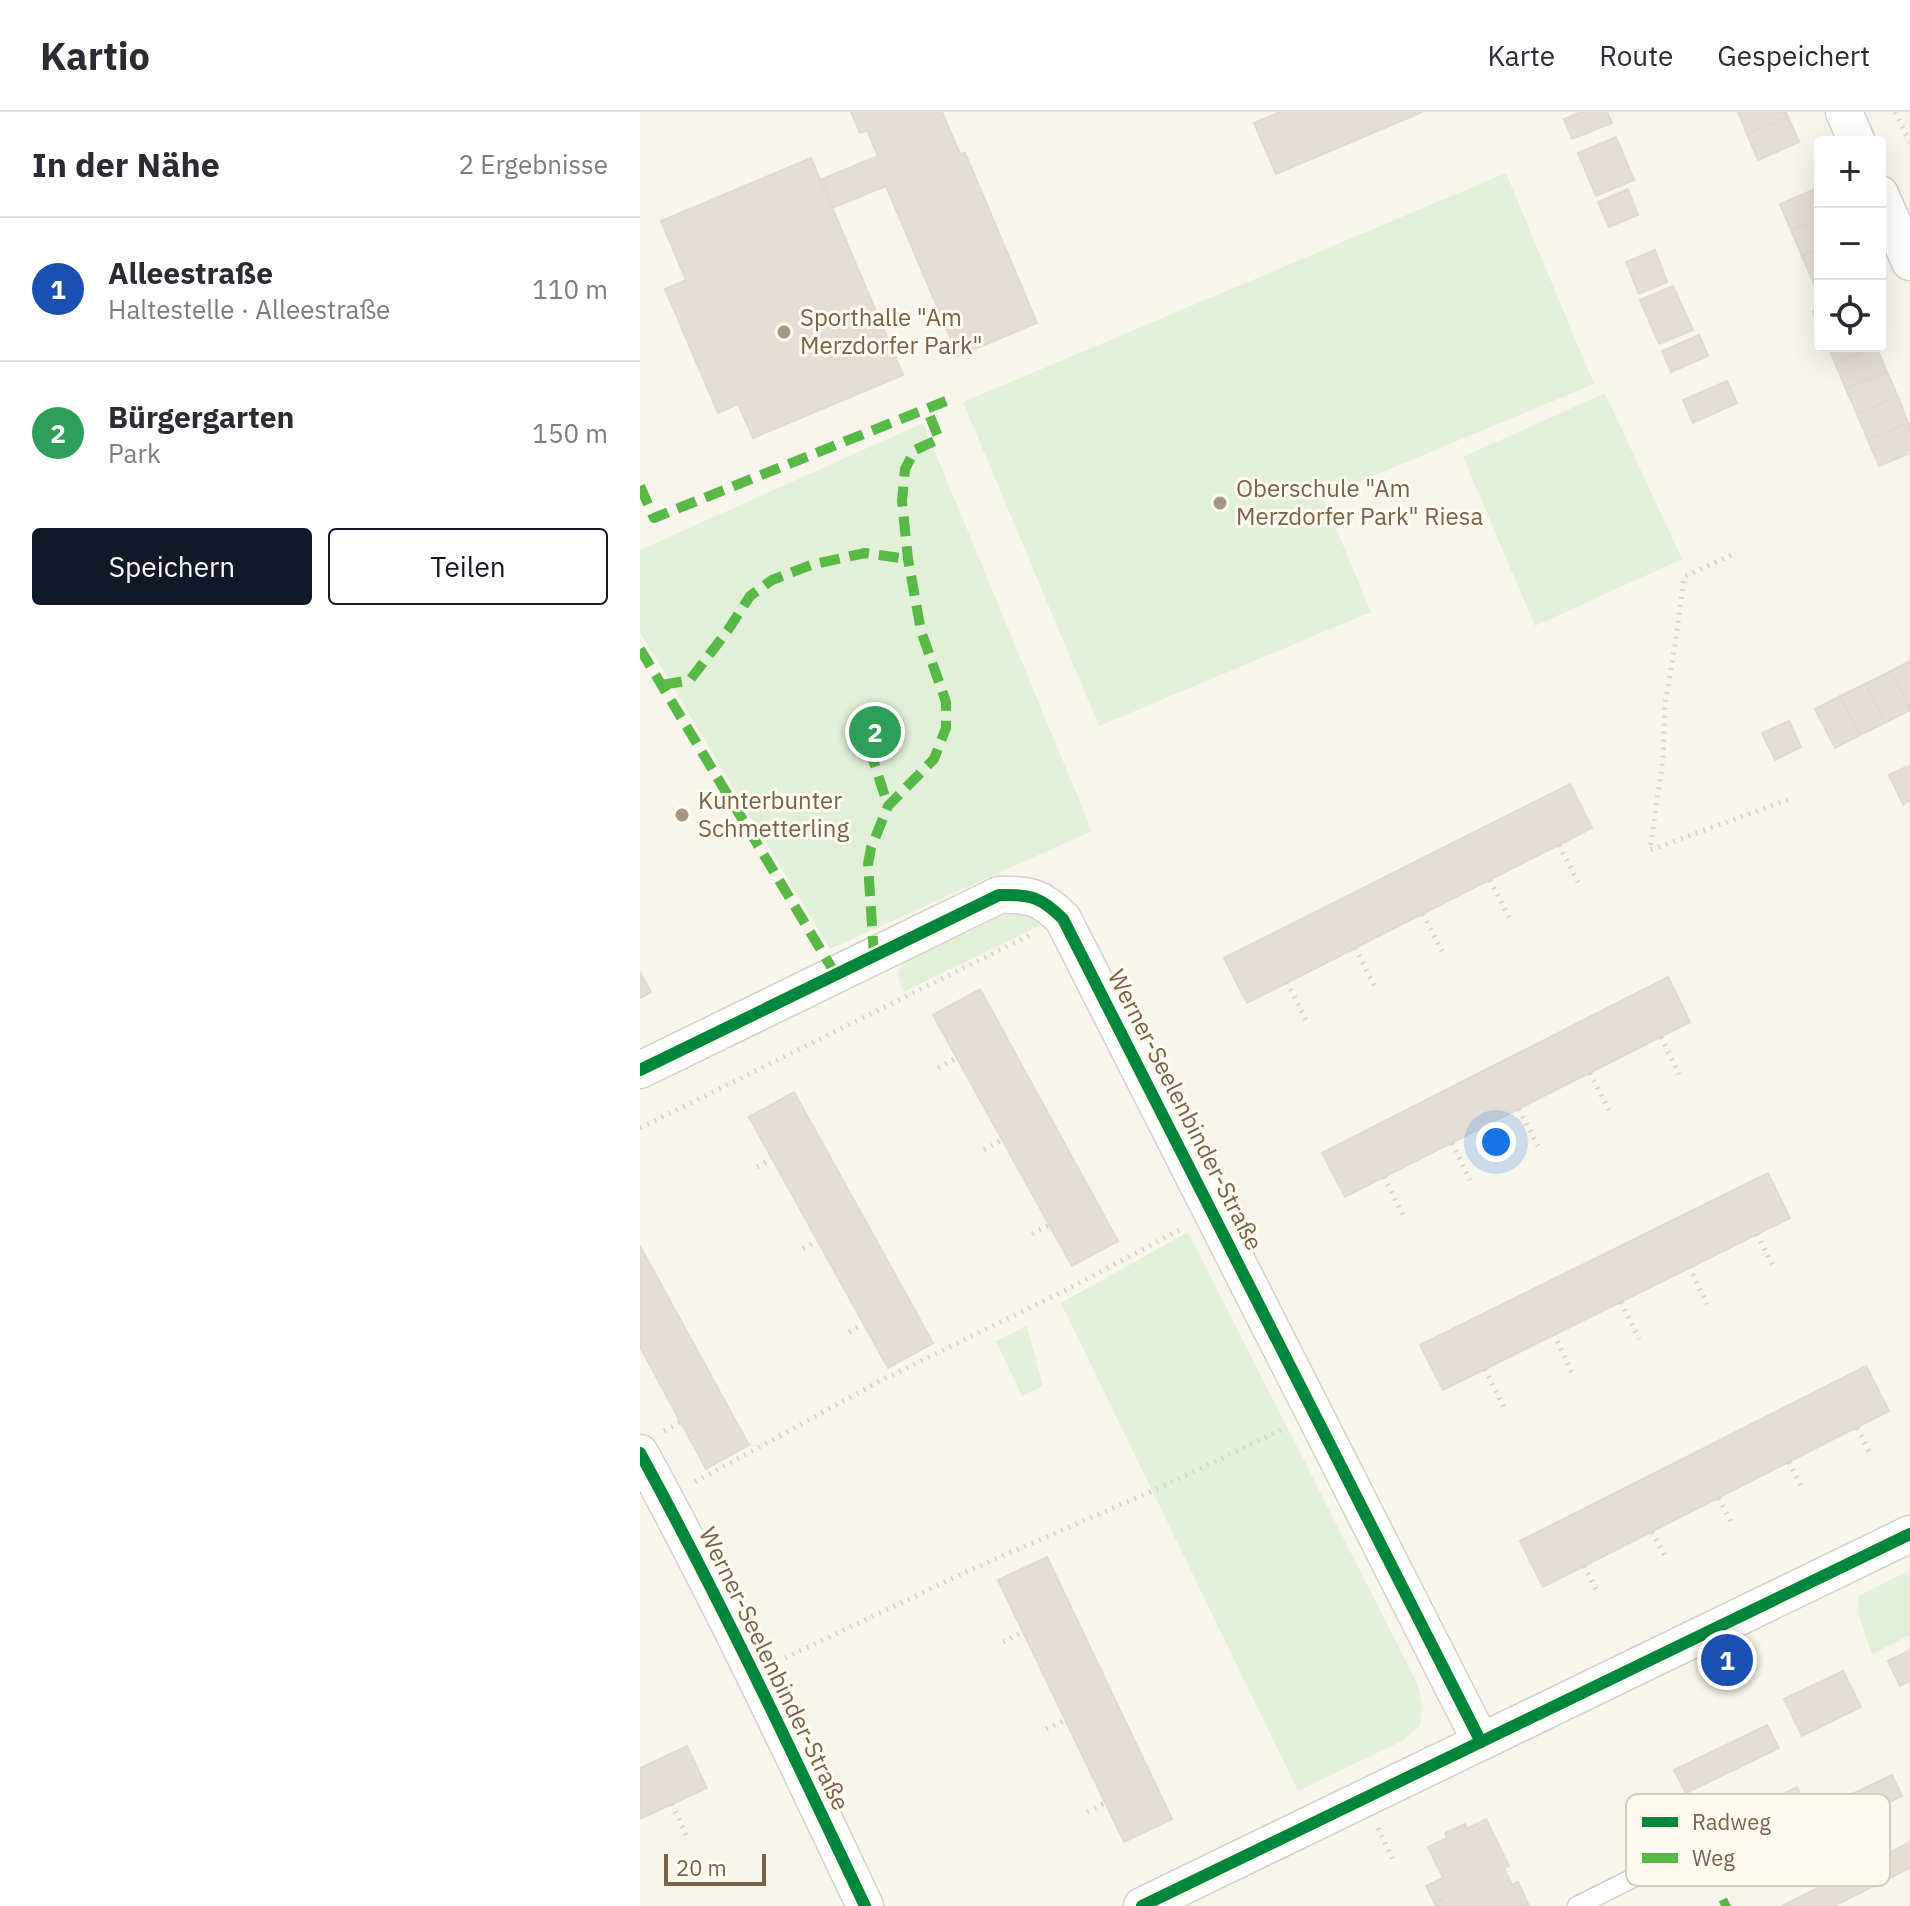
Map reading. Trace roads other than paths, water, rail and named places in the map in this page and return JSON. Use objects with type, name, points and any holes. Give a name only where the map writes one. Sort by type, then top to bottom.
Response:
[{"type":"street","points":[[1844,112],[1854,136]]},
{"type":"street","points":[[1886,208],[1910,262]]},
{"type":"street","name":"Werner-Seelenbinder-Straße","points":[[640,1070],[999,895],[1025,895],[1048,904],[1063,919],[1481,1742]]},
{"type":"street","name":"Werner-Seelenbinder-Straße","points":[[640,1453],[754,1673],[865,1906]]},
{"type":"street","points":[[1142,1906],[1910,1534]]},
{"type":"lane","points":[[1577,1906],[1626,1882]]},
{"type":"place","name":"Sporthalle \"Am Merzdorfer Park\"","points":[[784,332]]},
{"type":"place","name":"Oberschule \"Am Merzdorfer Park\" Riesa","points":[[1220,503]]},
{"type":"place","name":"Bürgergarten","points":[[875,732]]},
{"type":"place","name":"Kunterbunter Schmetterling","points":[[682,815]]},
{"type":"place","name":"Alleestraße","points":[[1727,1660]]}]
